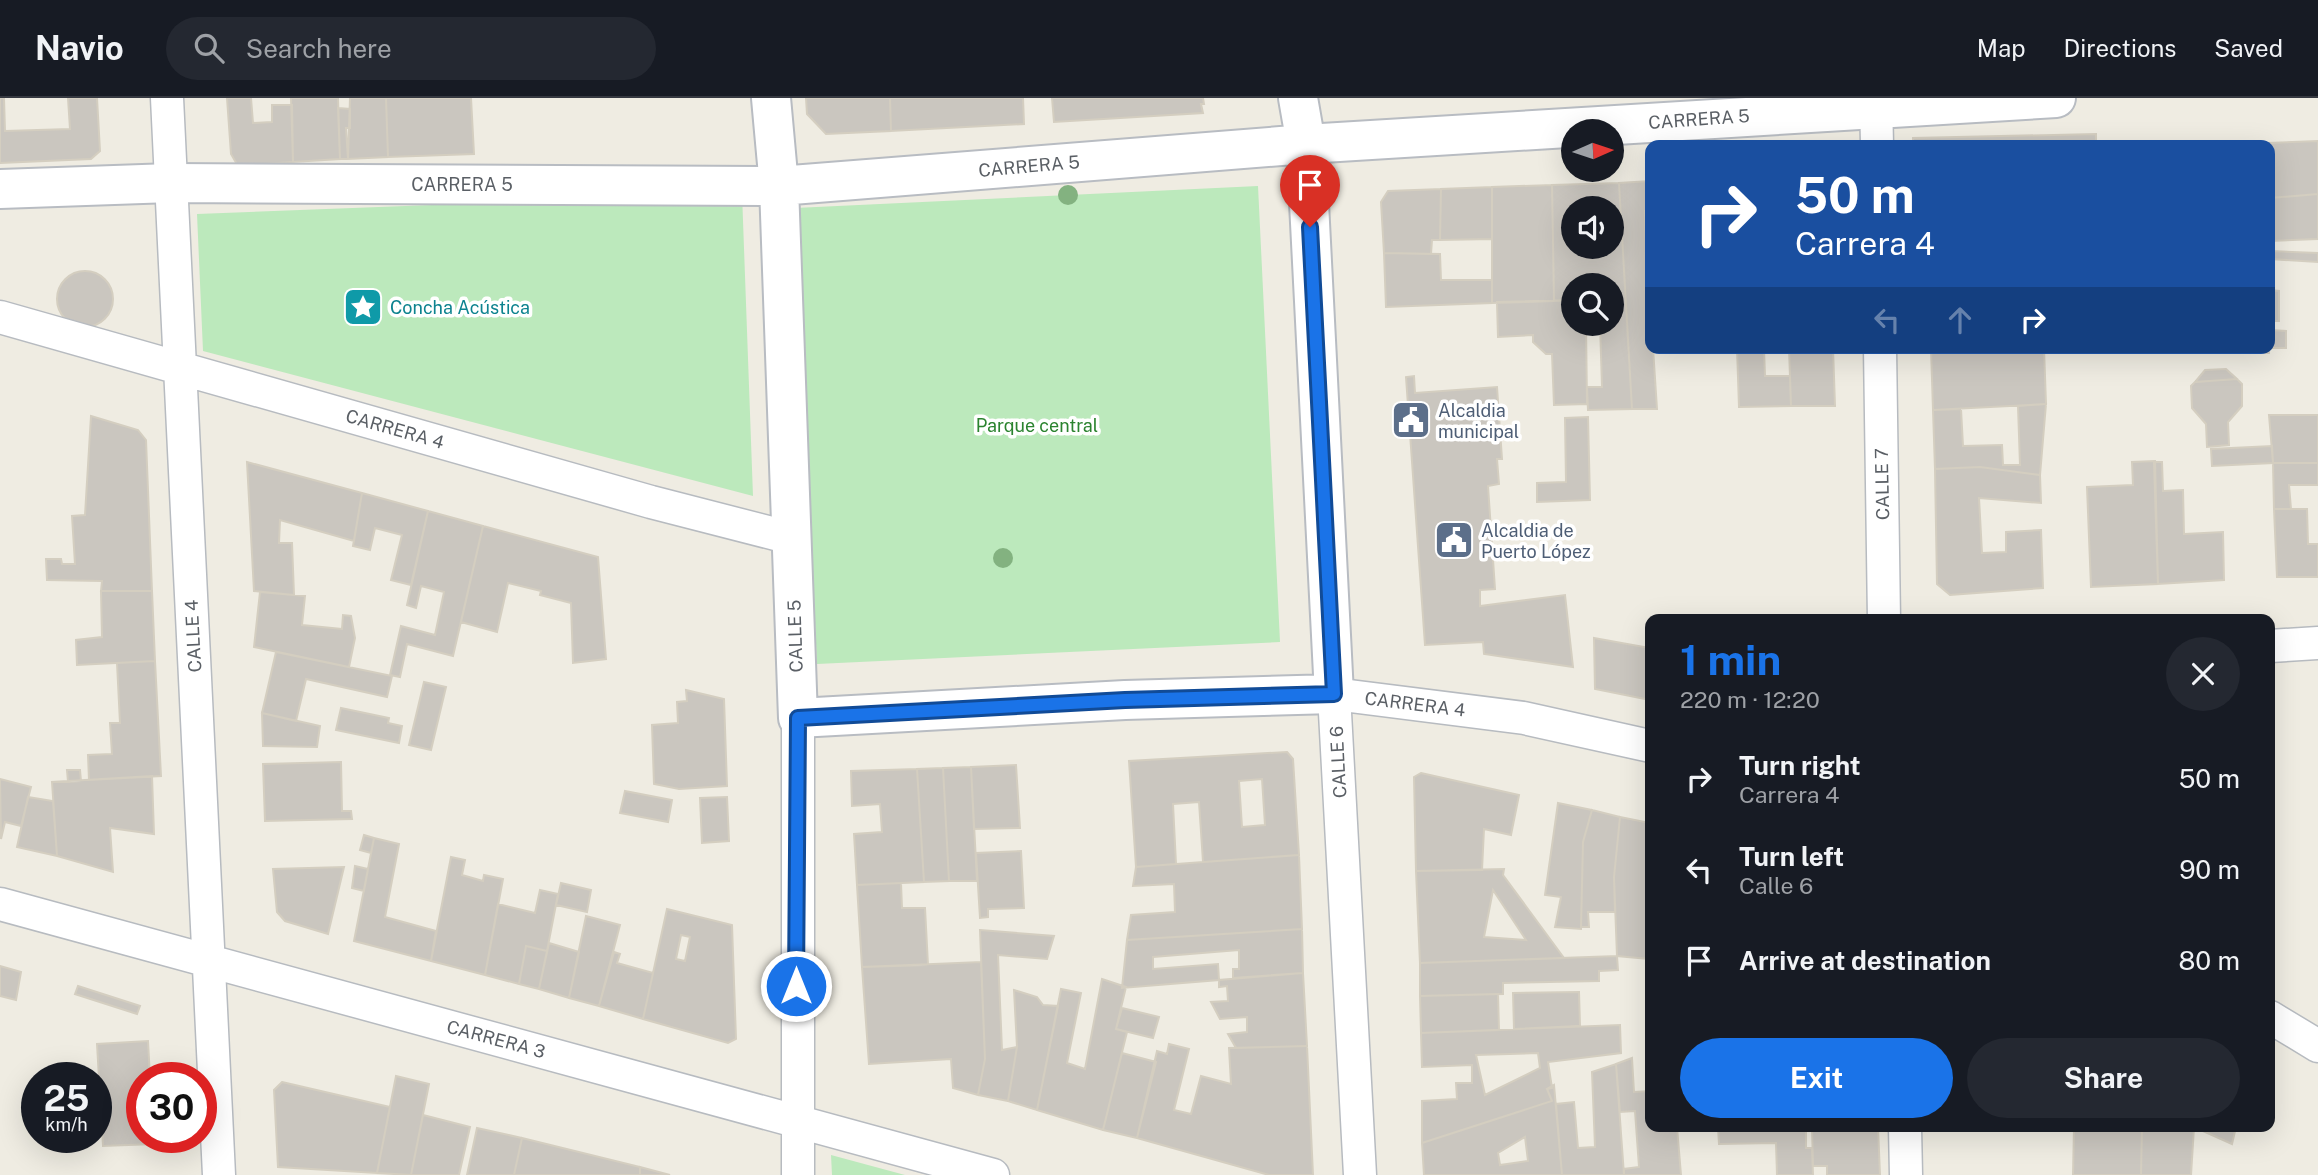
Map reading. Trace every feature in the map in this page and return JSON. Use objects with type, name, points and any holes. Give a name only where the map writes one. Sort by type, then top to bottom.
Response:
[{"type":"street","name":"CALLE 4","points":[[167,98],[219,1175]]},
{"type":"street","name":"CALLE 5","points":[[771,98],[779,186],[798,718],[795,1121],[798,1175]]},
{"type":"street","name":"CALLE 6","points":[[1298,98],[1306,145],[1360,1175]]},
{"type":"street","name":"CARRERA 5","points":[[0,189],[171,183],[779,186],[1876,102],[2056,98]]},
{"type":"street","points":[[1876,102],[1877,140]]},
{"type":"street","name":"CARRERA 4","points":[[0,317],[651,502],[791,538]]},
{"type":"street","name":"CALLE 7","points":[[1880,354],[1885,614]]},
{"type":"street","points":[[2275,646],[2318,643]]},
{"type":"street","name":"CARRERA 4","points":[[798,718],[1125,700],[1334,694],[1524,718],[1645,745]]},
{"type":"street","name":"CARRERA 3","points":[[0,904],[993,1175]]},
{"type":"street","points":[[2275,1020],[2318,1046]]},
{"type":"street","points":[[1905,1132],[1906,1175]]},
{"type":"green space","name":"Parque central","points":[[1258,186],[1280,642],[817,664],[795,208]]},
{"type":"green space","points":[[742,193],[753,496],[203,351],[197,214]]},
{"type":"green space","points":[[831,1155],[905,1175],[832,1175]]},
{"type":"building","points":[[0,98],[4,98],[5,131],[70,129],[68,98],[97,98],[100,151],[91,159],[0,163]]},
{"type":"building","points":[[227,98],[251,98],[253,123],[272,122],[272,105],[292,105],[293,162],[238,166],[231,154]]},
{"type":"building","points":[[291,98],[338,98],[340,159],[293,162]]},
{"type":"building","points":[[350,98],[386,98],[388,157],[348,159]]},
{"type":"building","points":[[386,98],[471,98],[474,154],[388,157]]},
{"type":"building","points":[[806,98],[890,98],[891,131],[826,134],[807,114]]},
{"type":"building","points":[[890,98],[1023,98],[1024,124],[891,131]]},
{"type":"building","points":[[1052,98],[1203,98],[1204,104],[1201,104],[1203,113],[1054,122]]},
{"type":"building","points":[[338,108],[350,109],[350,128],[346,128],[348,159],[340,159]]},
{"type":"building","points":[[2096,134],[2096,140],[1913,138]]},
{"type":"building","points":[[2318,141],[2318,194],[2275,198],[2275,143]]},
{"type":"building","points":[[1645,181],[1645,354],[1653,354],[1657,409],[1632,409],[1623,259],[1624,196],[1620,196],[1619,183]]},
{"type":"building","points":[[1619,183],[1620,196],[1561,196],[1561,259],[1623,259],[1632,409],[1588,410],[1587,387],[1602,387],[1600,336],[1624,336],[1624,273],[1561,273],[1561,301],[1554,301],[1552,185]]},
{"type":"building","points":[[1552,185],[1554,301],[1492,303],[1492,187]]},
{"type":"building","points":[[1492,187],[1492,239],[1440,240],[1441,189]]},
{"type":"building","points":[[1441,189],[1440,240],[1432,240],[1431,254],[1384,253],[1381,202],[1388,191]]},
{"type":"building","points":[[2318,194],[2318,239],[2275,241],[2275,198]]},
{"type":"building","points":[[2275,251],[2318,253],[2318,262],[2275,259]]},
{"type":"building","points":[[1384,253],[1440,254],[1441,280],[1492,280],[1492,303],[1386,307]]},
{"type":"building","points":[[79,271],[91,271],[101,275],[109,283],[113,299],[109,315],[101,323],[91,327],[79,327],[69,323],[61,315],[57,305],[57,293],[61,283],[69,275]]},
{"type":"building","points":[[2275,291],[2279,291],[2279,321],[2275,321]]},
{"type":"building","points":[[1561,300],[1561,336],[1586,336],[1587,404],[1554,405],[1552,354],[1546,354],[1533,342],[1533,335],[1498,337],[1497,302]]},
{"type":"building","points":[[2275,330],[2286,331],[2286,348],[2275,348]]},
{"type":"building","points":[[1737,354],[1764,354],[1765,376],[1790,376],[1791,406],[1739,407]]},
{"type":"building","points":[[1789,354],[1833,354],[1835,406],[1791,406]]},
{"type":"building","points":[[1931,354],[2044,354],[2046,404],[1933,410]]},
{"type":"building","points":[[2226,369],[2237,379],[2195,382],[2205,370]]},
{"type":"building","name":"Alcaldia de Puerto López","points":[[1414,376],[1415,393],[1497,387],[1502,459],[1497,459],[1499,484],[1488,486],[1495,589],[1480,590],[1480,606],[1565,595],[1573,667],[1484,654],[1483,642],[1425,645],[1406,377]]},
{"type":"building","points":[[2237,379],[2242,384],[2242,406],[2228,422],[2229,445],[2207,447],[2206,424],[2192,408],[2191,386],[2195,382]]},
{"type":"building","points":[[2046,404],[2040,475],[1980,467],[1935,469],[1933,410],[1961,409],[1963,446],[2002,445],[2003,465],[2020,465],[2018,406]]},
{"type":"building","points":[[2269,415],[2318,415],[2318,463],[2273,463]]},
{"type":"building","points":[[91,416],[138,430],[146,440],[152,591],[101,591],[102,581],[47,580],[46,559],[61,559],[62,564],[75,564],[72,516],[85,515]]},
{"type":"building","points":[[1588,417],[1590,500],[1537,502],[1537,483],[1566,482],[1565,418]]},
{"type":"building","points":[[2272,446],[2273,463],[2212,466],[2211,449]]},
{"type":"building","points":[[2155,461],[2158,584],[2091,587],[2087,487],[2133,485],[2132,462]]},
{"type":"building","points":[[247,462],[362,493],[354,541],[280,520],[279,543],[292,543],[294,595],[254,591]]},
{"type":"building","points":[[2154,462],[2162,462],[2163,491],[2183,490],[2184,534],[2223,532],[2224,580],[2158,584]]},
{"type":"building","points":[[2273,463],[2318,463],[2318,485],[2289,485],[2291,509],[2274,509]]},
{"type":"building","points":[[1980,467],[2040,475],[2041,503],[1979,498],[1982,553],[2006,552],[2006,532],[2041,530],[2043,588],[1950,595],[1937,584],[1935,469]]},
{"type":"building","points":[[362,493],[428,511],[411,585],[391,580],[402,535],[375,528],[370,550],[353,546]]},
{"type":"building","points":[[2274,509],[2307,509],[2308,544],[2318,544],[2318,577],[2277,577]]},
{"type":"building","points":[[428,511],[483,526],[453,656],[407,644],[400,677],[390,675],[401,626],[435,635],[444,592],[421,586],[416,608],[407,605]]},
{"type":"building","points":[[483,526],[598,557],[606,659],[573,663],[571,603],[540,595],[541,591],[508,583],[497,632],[461,622]]},
{"type":"building","points":[[101,591],[152,591],[155,661],[77,665],[76,640],[102,637]]},
{"type":"building","points":[[260,592],[305,596],[302,625],[342,629],[343,615],[351,616],[355,638],[349,667],[254,647]]},
{"type":"building","points":[[1594,638],[1645,647],[1645,699],[1595,689]]},
{"type":"building","points":[[276,652],[392,676],[387,697],[306,679],[296,721],[262,713]]},
{"type":"building","points":[[155,661],[161,776],[89,780],[88,755],[112,754],[110,723],[120,723],[117,663]]},
{"type":"building","points":[[424,682],[446,687],[431,750],[409,745]]},
{"type":"building","points":[[686,690],[724,699],[727,786],[679,789],[654,784],[652,725],[678,723],[677,702],[687,701]]},
{"type":"building","points":[[341,708],[389,718],[388,723],[402,726],[399,743],[336,730]]},
{"type":"building","points":[[262,713],[320,726],[317,747],[263,746]]},
{"type":"building","points":[[1287,752],[1293,759],[1299,855],[1203,862],[1199,802],[1173,804],[1176,864],[1136,867],[1129,761]],"holes":[[[1262,779],[1265,825],[1242,827],[1239,781]]]},
{"type":"building","points":[[341,762],[342,811],[351,811],[352,819],[265,821],[263,764]]},
{"type":"building","points":[[1016,765],[1020,828],[974,829],[971,767]]},
{"type":"building","points":[[971,767],[977,881],[949,881],[943,768]]},
{"type":"building","points":[[943,768],[949,881],[924,882],[917,769]]},
{"type":"building","points":[[917,769],[924,882],[857,885],[854,834],[882,832],[880,804],[852,806],[851,771]]},
{"type":"building","points":[[67,770],[80,770],[81,781],[68,782]]},
{"type":"building","points":[[1421,773],[1519,795],[1511,835],[1484,829],[1482,870],[1416,871],[1414,777]]},
{"type":"building","points":[[152,776],[154,834],[110,828],[113,872],[57,856],[52,782]]},
{"type":"building","points":[[0,779],[31,787],[21,826],[5,822],[1,839]]},
{"type":"building","points":[[625,791],[672,800],[668,822],[620,813]]},
{"type":"building","points":[[28,797],[53,801],[57,856],[17,847]]},
{"type":"building","points":[[727,797],[729,841],[702,843],[700,798]]},
{"type":"building","points":[[1558,803],[1592,810],[1583,842],[1581,929],[1555,927],[1561,897],[1545,895]]},
{"type":"building","points":[[1592,810],[1620,817],[1614,877],[1615,912],[1588,912],[1589,927],[1581,927],[1583,842]]},
{"type":"building","points":[[1620,817],[1645,822],[1645,959],[1617,956],[1614,877]]},
{"type":"building","points":[[364,835],[374,838],[371,853],[360,850]]},
{"type":"building","points":[[374,838],[399,844],[385,917],[436,931],[431,961],[354,941]]},
{"type":"building","points":[[1021,851],[1024,908],[988,909],[988,917],[980,918],[976,853]]},
{"type":"building","points":[[1299,855],[1302,929],[1127,940],[1131,915],[1175,912],[1174,884],[1133,886],[1136,867]]},
{"type":"building","points":[[451,857],[465,860],[462,875],[483,881],[484,875],[503,879],[485,975],[431,961]]},
{"type":"building","points":[[355,866],[368,869],[364,891],[352,888]]},
{"type":"building","points":[[344,867],[328,934],[285,921],[277,912],[273,869]]},
{"type":"building","points":[[1504,869],[1503,875],[1564,958],[1420,963],[1416,871]],"holes":[[[1493,890],[1526,940],[1484,937]]]},
{"type":"building","points":[[561,883],[591,890],[587,912],[556,905]]},
{"type":"building","points":[[901,883],[902,908],[925,908],[928,965],[862,967],[857,885]]},
{"type":"building","points":[[540,890],[558,894],[547,951],[526,946],[519,984],[485,975],[498,904],[535,913]]},
{"type":"building","points":[[667,909],[732,925],[736,1039],[728,1043],[643,1019]],"holes":[[[681,935],[690,937],[685,961],[676,959]]]},
{"type":"building","points":[[586,916],[620,925],[599,1006],[569,998]]},
{"type":"building","points":[[1302,929],[1303,973],[1233,978],[1233,969],[1239,969],[1239,950],[1153,957],[1153,969],[1218,964],[1219,980],[1122,988],[1127,940]]},
{"type":"building","points":[[980,930],[1054,936],[1047,959],[998,955],[1002,1050],[1017,1047],[1008,1101],[978,1095],[985,1059]]},
{"type":"building","points":[[549,943],[579,952],[569,998],[539,989]]},
{"type":"building","points":[[526,946],[547,951],[539,989],[519,984]]},
{"type":"building","points":[[614,952],[620,954],[617,963],[653,973],[643,1019],[599,1006]]},
{"type":"building","points":[[1617,956],[1618,970],[1599,971],[1599,981],[1503,983],[1503,994],[1420,996],[1420,963]]},
{"type":"building","points":[[981,962],[985,1059],[978,1095],[953,1088],[951,1059],[869,1064],[862,967]]},
{"type":"building","points":[[0,966],[21,972],[16,1000],[0,996]]},
{"type":"building","points":[[1303,973],[1307,1046],[1236,1048],[1228,1034],[1247,1032],[1247,1017],[1220,1019],[1211,1002],[1228,1001],[1227,986],[1219,987],[1219,980]]},
{"type":"building","points":[[1102,979],[1126,987],[1116,1029],[1127,1032],[1103,1130],[1037,1110],[1061,989],[1081,993],[1067,1063],[1085,1069]]},
{"type":"building","points":[[78,986],[140,1006],[137,1014],[75,994]]},
{"type":"building","points":[[1014,990],[1037,997],[1043,1005],[1058,1006],[1037,1110],[1008,1101],[1017,1047]]},
{"type":"building","points":[[1579,992],[1580,1026],[1514,1029],[1513,993]]},
{"type":"building","points":[[1498,994],[1499,1030],[1421,1033],[1420,996]]},
{"type":"building","points":[[1122,1008],[1159,1017],[1153,1038],[1116,1029]]},
{"type":"building","points":[[1620,1025],[1621,1053],[1548,1062],[1552,1088],[1547,1089],[1552,1101],[1422,1143],[1422,1101],[1457,1099],[1456,1083],[1472,1083],[1472,1065],[1422,1067],[1421,1033]],"holes":[[[1538,1053],[1540,1068],[1485,1095],[1476,1055]]]},
{"type":"building","points":[[148,1041],[149,1062],[126,1062],[126,1145],[112,1146],[112,1062],[98,1062],[97,1044]]},
{"type":"building","points":[[1169,1044],[1189,1049],[1174,1110],[1191,1114],[1201,1076],[1231,1084],[1229,1048],[1307,1046],[1313,1175],[1269,1175],[1137,1138],[1157,1051],[1167,1054]]},
{"type":"building","points":[[1122,1053],[1156,1062],[1137,1138],[1103,1130]]},
{"type":"building","points":[[1632,1058],[1634,1092],[1645,1091],[1645,1132],[1677,1132],[1681,1175],[1624,1175],[1624,1169],[1639,1167],[1635,1111],[1620,1112],[1616,1064]]},
{"type":"building","points":[[1616,1064],[1624,1175],[1562,1175],[1556,1104],[1574,1102],[1578,1148],[1595,1147],[1592,1072]]},
{"type":"building","points":[[396,1076],[429,1084],[411,1175],[377,1173]]},
{"type":"building","points":[[282,1082],[390,1107],[377,1173],[278,1167],[274,1090]]},
{"type":"building","points":[[1554,1085],[1562,1175],[1424,1175],[1422,1143],[1552,1101],[1547,1089]],"holes":[[[1525,1137],[1528,1161],[1500,1165],[1498,1153]]]},
{"type":"building","points":[[423,1115],[470,1127],[459,1175],[411,1175]]},
{"type":"building","points":[[477,1128],[522,1138],[514,1175],[467,1175]]},
{"type":"building","points":[[1718,1132],[1806,1132],[1806,1148],[1812,1148],[1813,1175],[1777,1175],[1776,1143],[1719,1144]]},
{"type":"building","points":[[1812,1132],[1878,1132],[1880,1175],[1827,1175],[1827,1166],[1813,1166]]},
{"type":"building","points":[[2074,1132],[2142,1132],[2141,1175],[2073,1175]]},
{"type":"building","points":[[2142,1132],[2194,1132],[2191,1175],[2141,1175]]},
{"type":"building","points":[[2205,1132],[2235,1132],[2232,1144]]},
{"type":"building","points":[[522,1138],[640,1167],[640,1175],[514,1175]]},
{"type":"building","points":[[640,1167],[670,1175],[640,1175]]},
{"type":"place","name":"Concha Acústica","points":[[363,307]]},
{"type":"place","name":"Alcaldia municipal","points":[[1411,420]]},
{"type":"place","name":"Alcaldia de Puerto López","points":[[1454,540]]},
{"type":"route","points":[[796,986],[798,718],[1125,700],[1334,694],[1310,227]]}]
